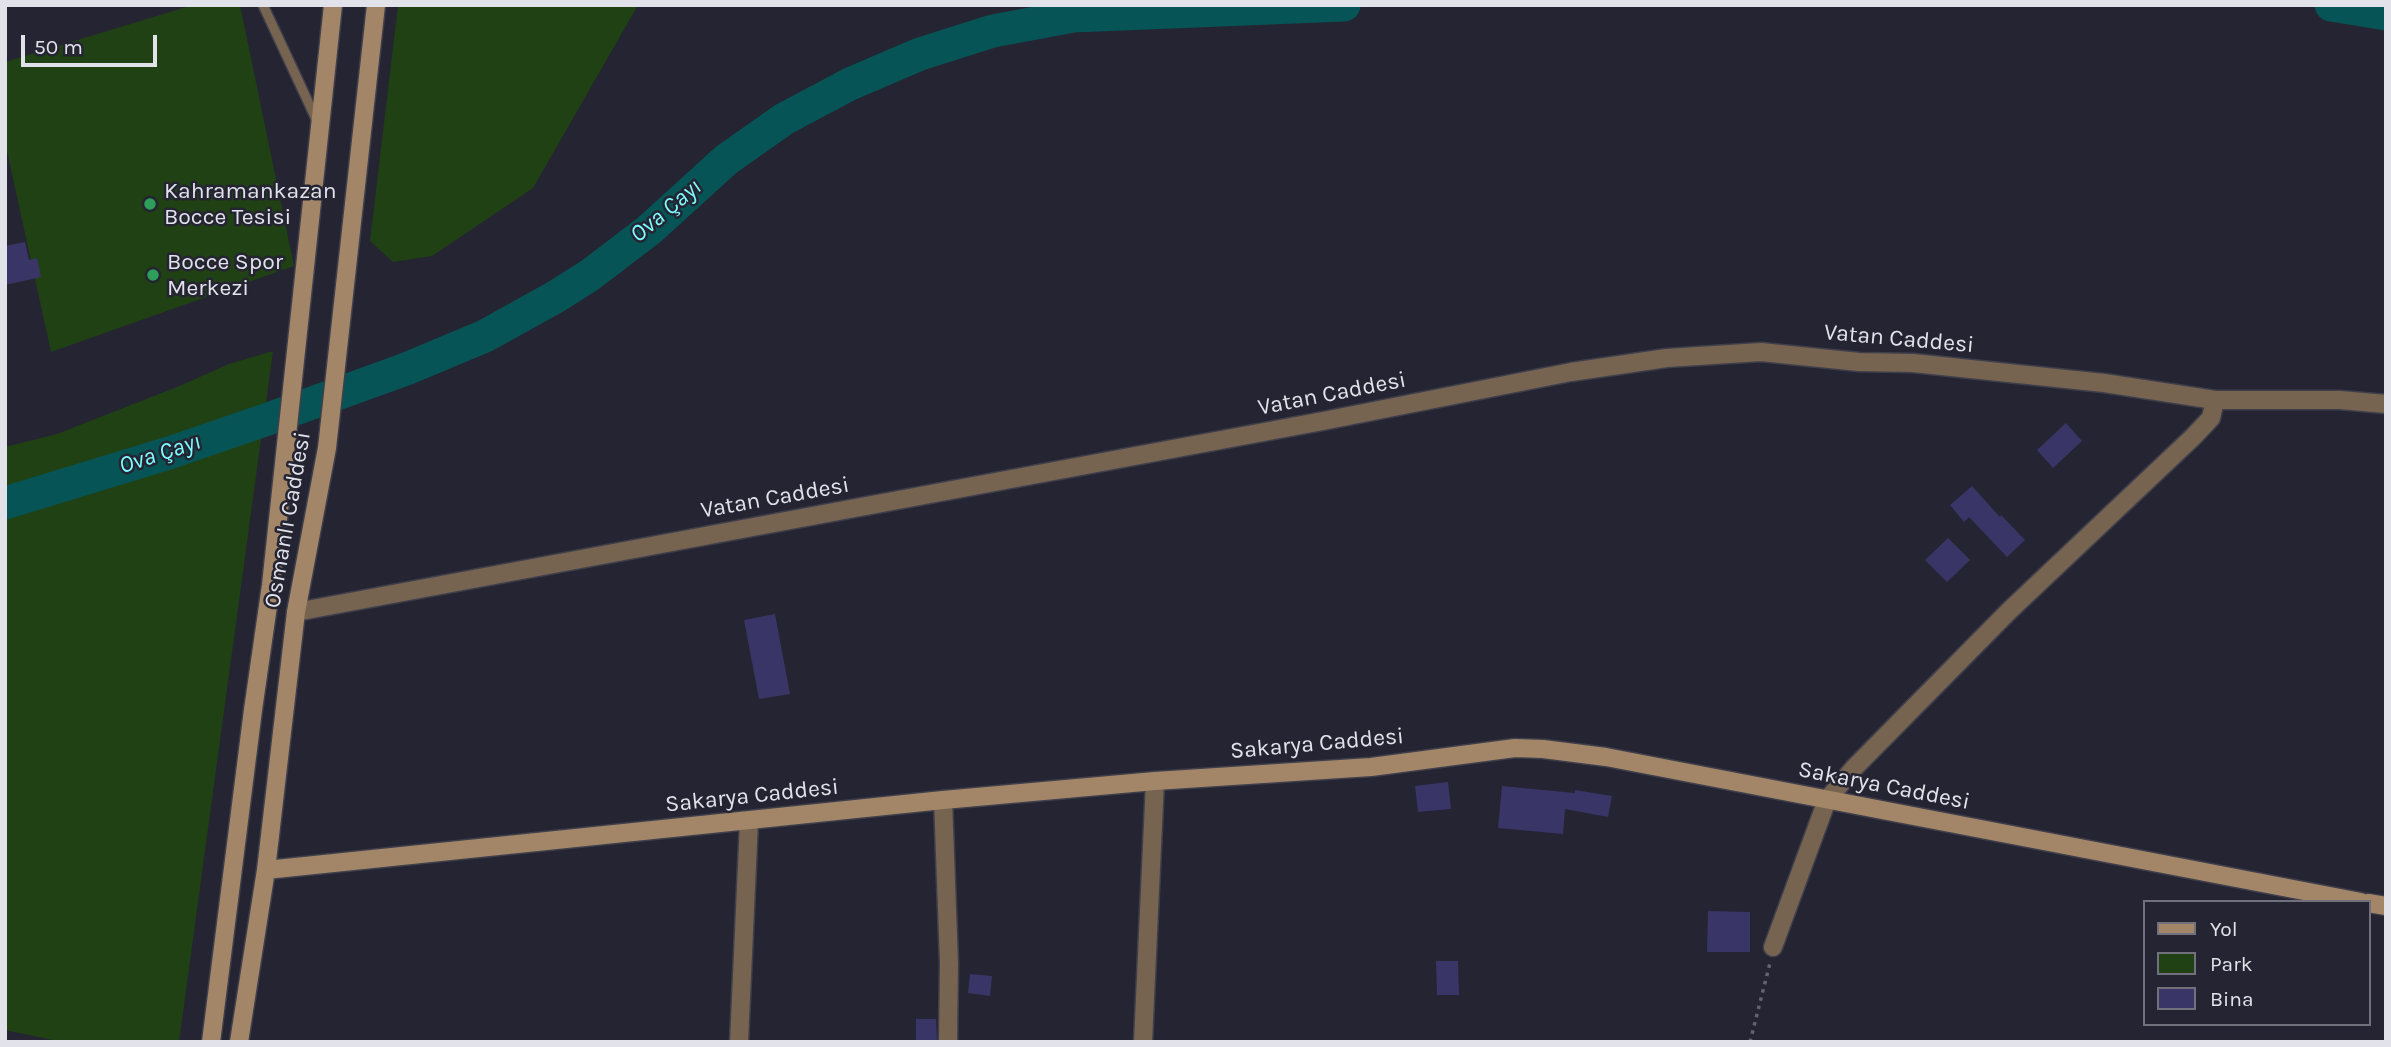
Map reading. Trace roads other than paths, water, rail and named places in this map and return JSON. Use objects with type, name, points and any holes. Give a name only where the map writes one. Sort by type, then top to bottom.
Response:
[{"type":"street","name":"Osmanlı Caddesi","points":[[211,1042],[271,585],[301,325],[333,5]]},
{"type":"street","name":"Osmanlı Caddesi","points":[[240,1042],[266,870],[296,612],[327,448],[376,5]]},
{"type":"street","name":"Vatan Caddesi","points":[[296,612],[1323,421],[1571,372],[1667,358],[1760,352],[1859,362],[1913,363],[2104,383],[2215,400],[2326,400],[2386,404]]},
{"type":"street","points":[[1773,947],[1827,800],[1854,768],[2009,611],[2193,437],[2211,418],[2215,400]]},
{"type":"street","name":"Sakarya Caddesi","points":[[266,870],[943,800],[1155,781],[1371,767],[1515,748],[1606,758],[2351,900]]},
{"type":"street","points":[[1143,1042],[1155,781]]},
{"type":"street","points":[[943,800],[949,963],[948,1042]]},
{"type":"street","points":[[739,1042],[749,821]]},
{"type":"lane","points":[[264,5],[320,128]]},
{"type":"waterway","name":"Ova Çayı","points":[[5,503],[169,453],[268,419],[406,369],[485,336],[590,275],[649,230],[726,160],[784,119],[850,84],[920,54],[993,31],[1073,16],[1344,5]]},
{"type":"waterway","name":"Ova Çayı","points":[[2331,5],[2386,14]]},
{"type":"place","name":"Kahramankazan Bocce Tesisi","points":[[150,204]]},
{"type":"place","name":"Bocce Spor Merkezi","points":[[153,275]]}]
